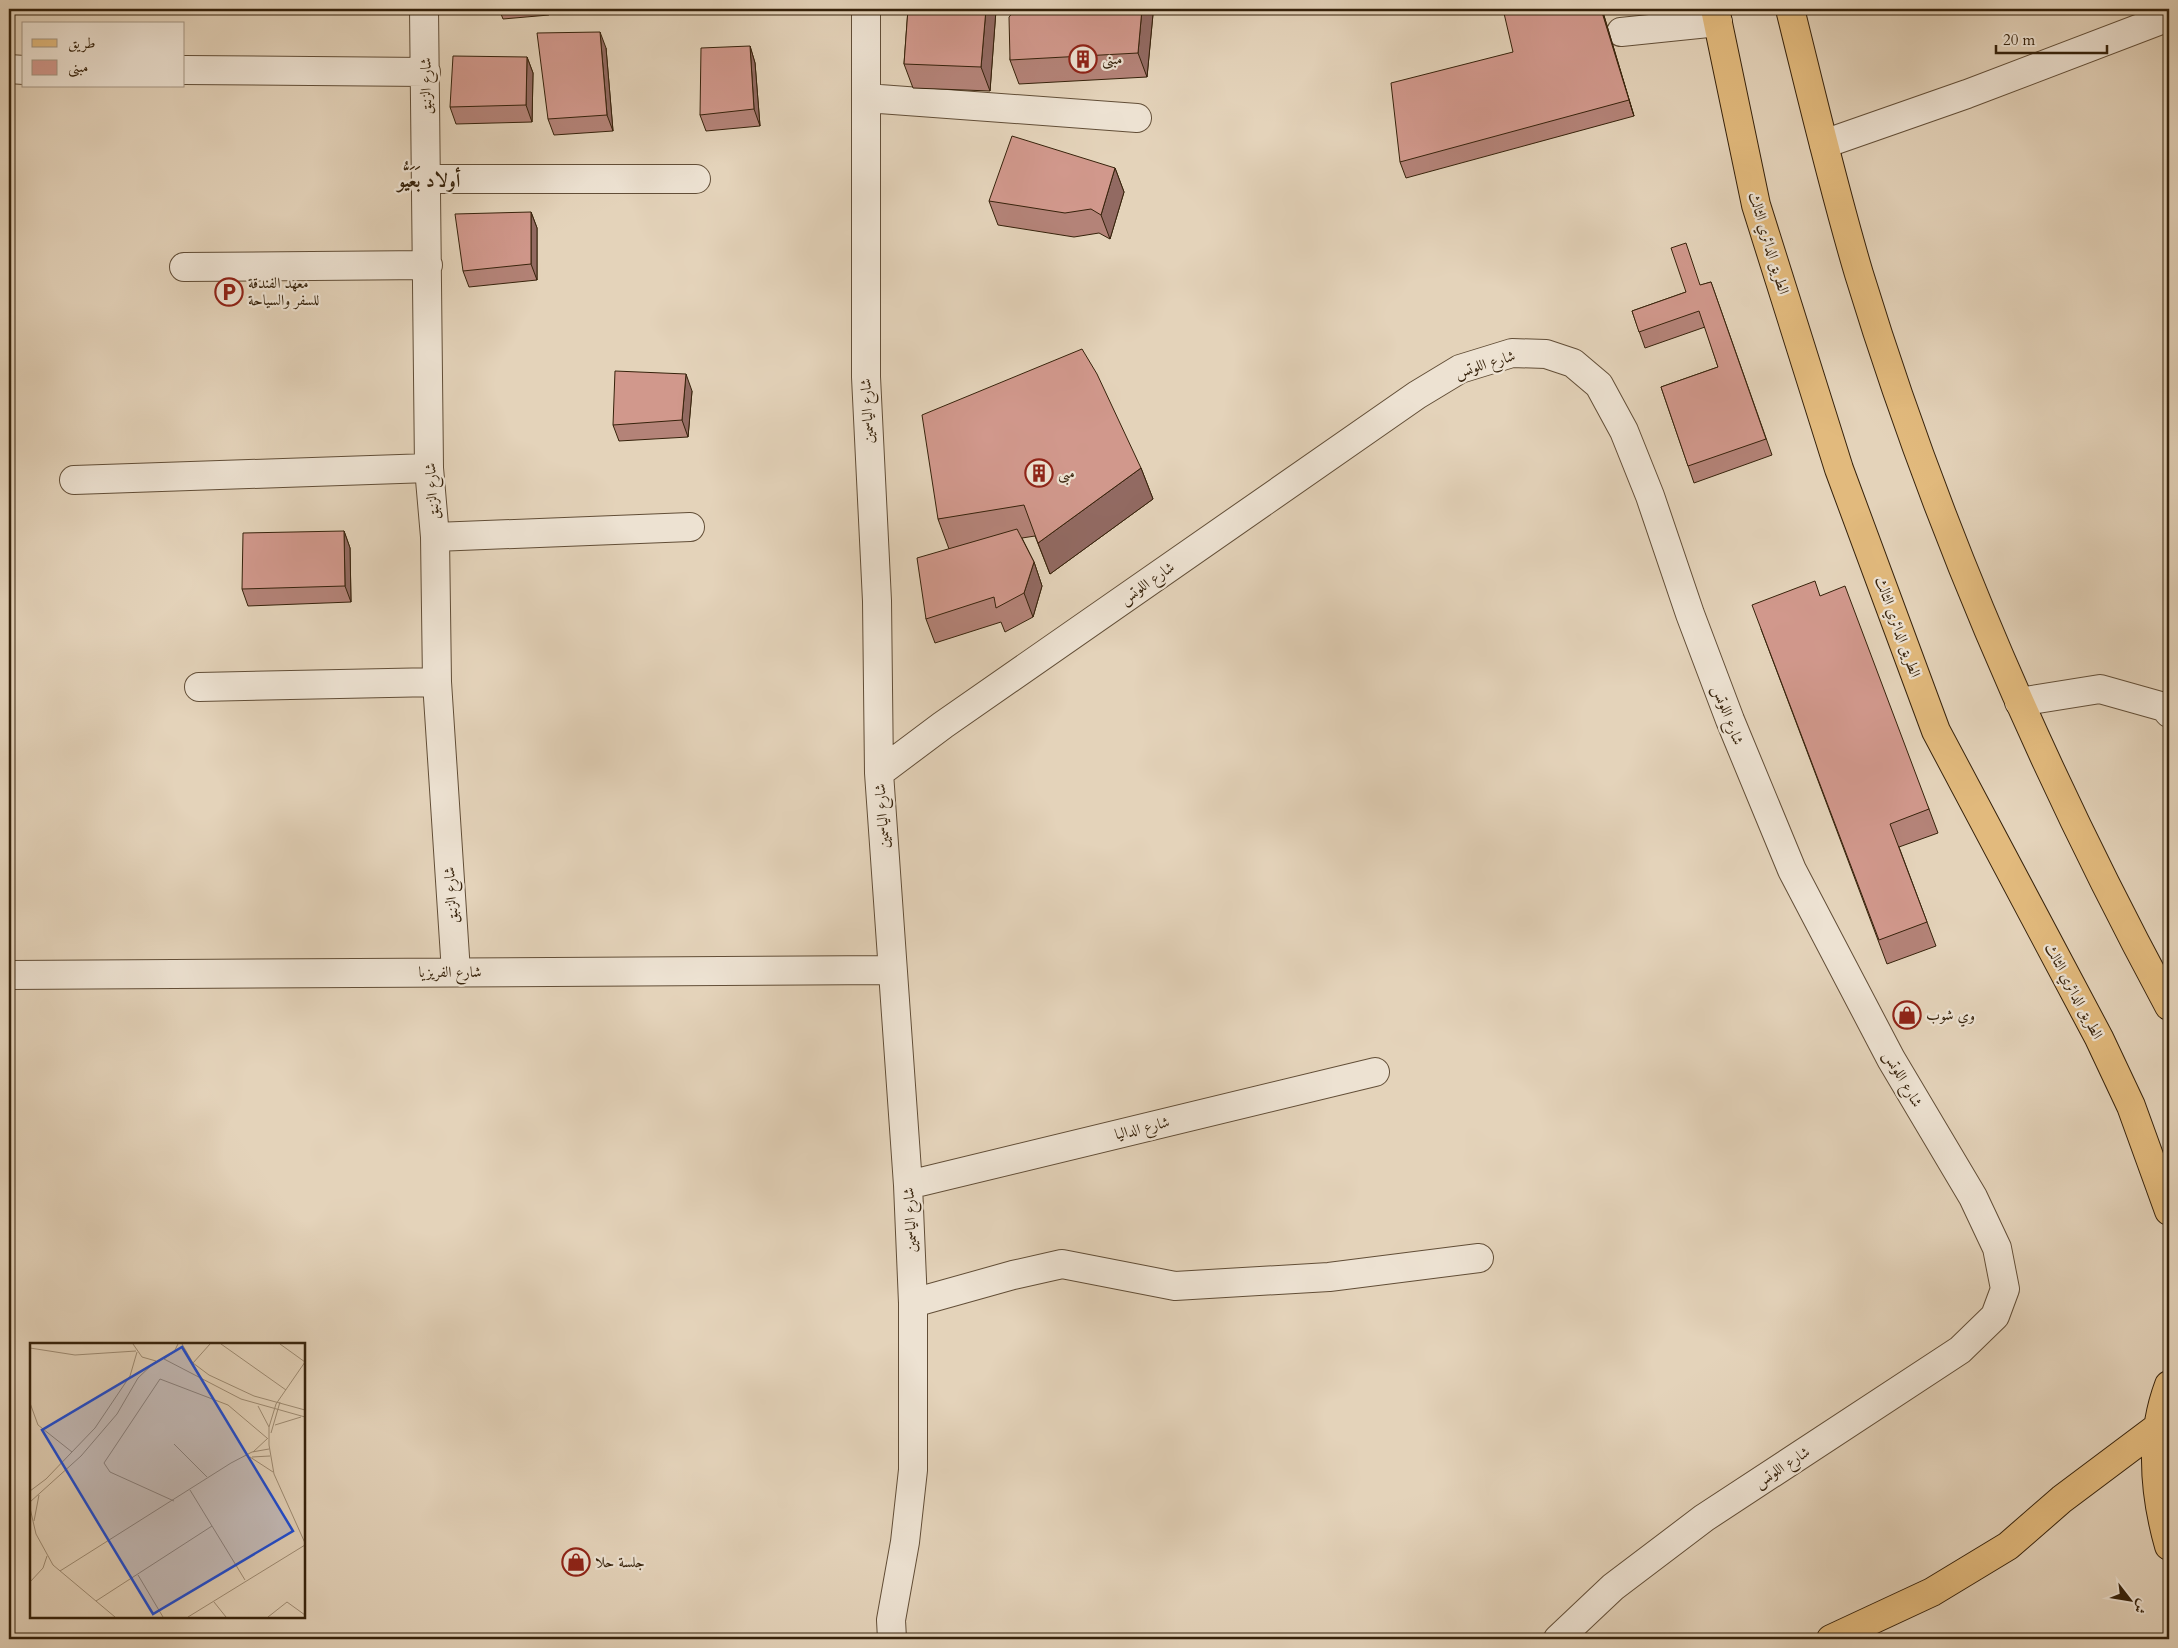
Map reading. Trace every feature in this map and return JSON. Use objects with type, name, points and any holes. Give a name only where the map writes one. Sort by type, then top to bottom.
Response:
[{"type":"main road","points":[[1790,9],[1859,273],[1922,463],[2019,702],[2116,907],[2169,1006]]},
{"type":"main road","name":"الطريق الدائري الثالث","points":[[1716,15],[1756,205],[1839,469],[1936,731],[2100,1038],[2131,1106],[2169,1211]]},
{"type":"main road","points":[[2169,1385],[2158,1427],[2154,1470],[2160,1513],[2169,1546]]},
{"type":"main road","points":[[1831,1639],[1932,1592],[2008,1546],[2062,1499],[2158,1427]]},
{"type":"street","name":"شارع الزنبق","points":[[424,9],[428,180],[430,468],[435,537],[437,682],[456,972]]},
{"type":"street","name":"شارع الياسمين","points":[[866,9],[866,377],[877,601],[879,773],[891,970],[908,1185],[913,1304],[913,1470],[905,1542],[886,1633]]},
{"type":"street","points":[[1621,32],[1716,15]]},
{"type":"street","points":[[1824,144],[1967,94],[2169,17]]},
{"type":"street","points":[[9,69],[22,70]]},
{"type":"street","points":[[185,70],[426,72]]},
{"type":"street","points":[[866,98],[1137,118]]},
{"type":"street","points":[[428,180],[696,179]]},
{"type":"street","points":[[184,266],[428,265]]},
{"type":"street","name":"شارع اللوتس","points":[[879,773],[967,708],[1417,395],[1460,369],[1512,352],[1546,354],[1573,363],[1599,385],[1624,431],[1650,496],[1723,702],[1792,870],[1891,1059],[1973,1197],[1997,1248],[2005,1289],[1995,1316],[1960,1350],[1704,1518],[1613,1587],[1558,1639]]},
{"type":"street","points":[[74,480],[430,468]]},
{"type":"street","points":[[435,537],[690,527]]},
{"type":"street","points":[[199,687],[437,682]]},
{"type":"street","points":[[2019,702],[2100,689],[2164,707],[2169,713]]},
{"type":"street","name":"شارع الفريزيا","points":[[9,975],[891,970]]},
{"type":"street","name":"شارع الداليا","points":[[908,1185],[1375,1072]]},
{"type":"street","points":[[913,1304],[1013,1275],[1062,1264],[1175,1286],[1330,1277],[1479,1258]]},
{"type":"building","points":[[908,9],[986,9],[981,67],[904,64]]},
{"type":"building","points":[[1016,9],[1142,9],[1138,53],[1010,60],[1009,17]]},
{"type":"building","points":[[1503,9],[1601,9],[1629,100],[1400,162],[1391,83],[1513,52]]},
{"type":"building","points":[[600,32],[607,115],[548,119],[537,33]]},
{"type":"building","points":[[750,46],[754,109],[700,115],[701,48]]},
{"type":"building","points":[[453,56],[527,57],[526,105],[450,107]]},
{"type":"building","points":[[1012,136],[1115,168],[1101,215],[1091,209],[1065,213],[989,201]]},
{"type":"building","points":[[531,212],[531,264],[463,271],[455,214]]},
{"type":"building","points":[[1686,243],[1700,285],[1711,282],[1766,439],[1688,466],[1661,387],[1718,367],[1699,311],[1639,332],[1632,311],[1686,292],[1671,248]]},
{"type":"building","name":"مبى","points":[[1082,349],[1097,374],[1141,468],[1038,543],[1024,505],[938,519],[922,415]]},
{"type":"building","points":[[615,371],[686,374],[682,420],[613,425]]},
{"type":"building","points":[[1017,529],[1034,562],[1024,593],[996,608],[994,597],[926,619],[917,558]]},
{"type":"building","points":[[344,531],[345,586],[242,589],[243,533]]},
{"type":"building","points":[[1815,581],[1820,596],[1845,586],[1929,809],[1890,824],[1927,922],[1879,940],[1752,605]]},
{"type":"place","name":"مبنى","points":[[1083,59]]},
{"type":"place","name":"معهد الفندقة للسفر والسياحة","points":[[229,292]]},
{"type":"place","name":"مبى","points":[[1039,473]]},
{"type":"place","name":"وي شوب","points":[[1907,1015]]},
{"type":"place","name":"جلسة حلا","points":[[576,1562]]},
{"type":"district","name":"أولاد بَعَيُّو","points":[[429,180]]}]
